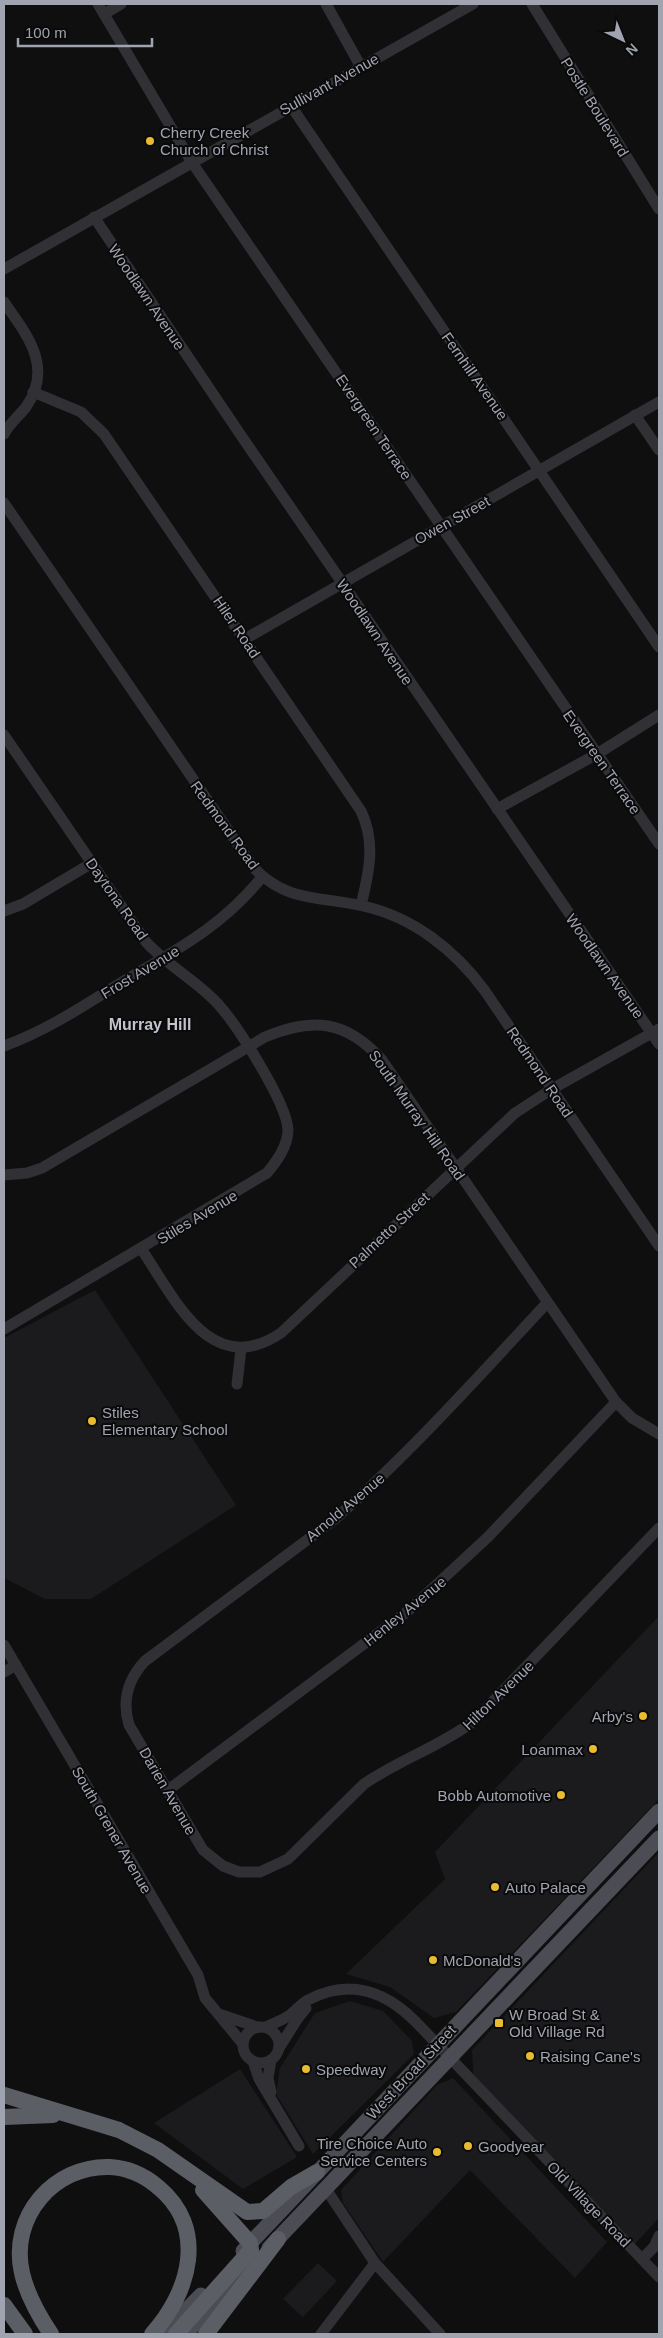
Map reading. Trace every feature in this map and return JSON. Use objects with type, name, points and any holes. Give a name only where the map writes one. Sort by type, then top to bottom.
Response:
[{"type":"highway","points":[[4,2095],[119,2130],[158,2150],[240,2209],[254,2213],[270,2207],[291,2187],[317,2172]]},
{"type":"highway","points":[[4,2117],[34,2114],[75,2116]]},
{"type":"highway","points":[[176,2334],[251,2250],[250,2243],[181,2166]]},
{"type":"highway","points":[[51,2334],[40,2317],[22,2272],[20,2252],[26,2218],[35,2203],[57,2182],[82,2170],[110,2167],[139,2174],[158,2186],[173,2202],[186,2229],[190,2246],[187,2272],[178,2295],[152,2334]]},
{"type":"highway","points":[[206,2334],[278,2239]]},
{"type":"highway","points":[[4,2304],[26,2334]]},
{"type":"main road","points":[[584,1916],[584,1908],[610,1875],[639,1844],[654,1816]]},
{"type":"main road","name":"West Broad Street","points":[[163,2334],[654,1816]]},
{"type":"main road","name":"West Broad Street","points":[[185,2334],[278,2239],[659,1838]]},
{"type":"street","points":[[101,9],[122,4]]},
{"type":"street","points":[[326,4],[361,66]]},
{"type":"street","name":"Sullivant Avenue","points":[[4,269],[191,161],[473,4]]},
{"type":"street","name":"Postle Boulevard","points":[[532,4],[659,209]]},
{"type":"street","name":"Evergreen Terrace","points":[[101,9],[191,161],[659,844]]},
{"type":"street","name":"Fernhill Avenue","points":[[291,106],[659,647]]},
{"type":"street","name":"Woodlawn Avenue","points":[[94,217],[498,809],[656,1031],[659,1044]]},
{"type":"street","points":[[4,302],[30,340],[35,353],[38,373],[33,392],[26,406],[4,434]]},
{"type":"street","name":"Hiler Road","points":[[33,392],[81,412],[104,434],[361,811],[368,826],[370,842],[369,874],[361,905]]},
{"type":"street","name":"Owen Street","points":[[245,639],[659,402]]},
{"type":"street","points":[[635,416],[659,450]]},
{"type":"street","name":"Redmond Road","points":[[4,503],[220,820],[262,877],[295,895],[361,905],[414,926],[457,958],[485,991],[659,1246]]},
{"type":"street","points":[[498,809],[597,754],[659,715]]},
{"type":"street","name":"Daytona Road","points":[[4,735],[146,942],[161,959],[218,1004],[248,1048]]},
{"type":"street","points":[[4,911],[23,904],[92,863]]},
{"type":"street","name":"Frost Avenue","points":[[4,1046],[62,1018],[222,920],[262,877]]},
{"type":"street","name":"South Murray Hill Road","points":[[4,1175],[27,1173],[42,1168],[282,1030],[306,1024],[328,1025],[349,1032],[367,1044],[382,1060],[616,1402],[632,1418],[659,1434]]},
{"type":"street","name":"Palmetto Street","points":[[241,1349],[258,1346],[281,1332],[515,1113],[552,1089],[656,1031]]},
{"type":"street","name":"Stiles Avenue","points":[[4,1329],[142,1250],[267,1174],[282,1152],[288,1130],[278,1099],[248,1048]]},
{"type":"street","points":[[142,1250],[184,1313],[201,1333],[225,1346],[241,1349],[237,1384]]},
{"type":"street","name":"Arnold Avenue","points":[[128,1692],[134,1675],[145,1661],[335,1519],[386,1473],[547,1303]]},
{"type":"street","name":"Henley Avenue","points":[[168,1790],[421,1600],[488,1537],[616,1402]]},
{"type":"street","name":"Hilton Avenue","points":[[239,1872],[260,1872],[283,1862],[364,1784],[377,1775],[444,1742],[474,1721],[659,1528]]},
{"type":"street","name":"South Grener Avenue","points":[[4,1645],[198,1975],[206,1998],[243,2044]]},
{"type":"street","points":[[4,1672],[16,1665]]},
{"type":"street","name":"Darien Avenue","points":[[128,1692],[126,1708],[129,1724],[203,1850],[222,1866],[239,1872]]},
{"type":"street","points":[[299,2146],[259,2078],[253,2061],[244,2052],[243,2044],[249,2031],[290,2015],[308,2000],[323,1994],[355,1989],[383,1996],[406,2013],[436,2045]]},
{"type":"street","points":[[274,2103],[268,2078],[271,2060],[298,2018],[323,1994]]},
{"type":"street","points":[[220,2014],[275,2033],[278,2038],[279,2048]]},
{"type":"street","name":"Old Village Road","points":[[436,2045],[659,2277]]},
{"type":"street","points":[[253,2061],[265,2062],[271,2060]]},
{"type":"street","points":[[326,2188],[375,2262],[440,2334]]},
{"type":"street","points":[[642,2259],[654,2247],[659,2236]]},
{"type":"street","points":[[321,2334],[375,2262]]},
{"type":"shaded area","name":"Stiles Elementary School","points":[[95,1290],[236,1505],[91,1599],[45,1599],[4,1578],[4,1338]]},
{"type":"shaded area","points":[[659,1616],[659,1799],[456,2012],[434,2018],[390,1987],[346,1974],[445,1879],[435,1852]]},
{"type":"shaded area","points":[[659,1852],[659,2218],[631,2248],[474,2085],[472,2050]]},
{"type":"shaded area","points":[[350,2001],[383,2011],[412,2041],[414,2054],[313,2154],[276,2094],[280,2068],[315,2013]]},
{"type":"shaded area","points":[[240,2069],[297,2157],[243,2189],[154,2123]]},
{"type":"shaded area","points":[[453,2078],[607,2242],[575,2278],[470,2170],[383,2262],[343,2203],[341,2190],[437,2085]]},
{"type":"shaded area","points":[[318,2263],[337,2281],[303,2317],[283,2299]]},
{"type":"place","name":"Cherry Creek Church of Christ","points":[[150,141]]},
{"type":"place","name":"Stiles Elementary School","points":[[92,1421]]},
{"type":"place","name":"Arby's","points":[[643,1716]]},
{"type":"place","name":"Loanmax","points":[[593,1749]]},
{"type":"place","name":"Bobb Automotive","points":[[561,1795]]},
{"type":"place","name":"Auto Palace","points":[[495,1887]]},
{"type":"place","name":"McDonald's","points":[[433,1960]]},
{"type":"place","name":"W Broad St & Old Village Rd","points":[[499,2023]]},
{"type":"place","name":"Raising Cane's","points":[[530,2056]]},
{"type":"place","name":"Speedway","points":[[306,2069]]},
{"type":"place","name":"Goodyear","points":[[468,2146]]},
{"type":"place","name":"Tire Choice Auto Service Centers","points":[[437,2152]]},
{"type":"district","name":"Murray Hill","points":[[150,1024]]}]
